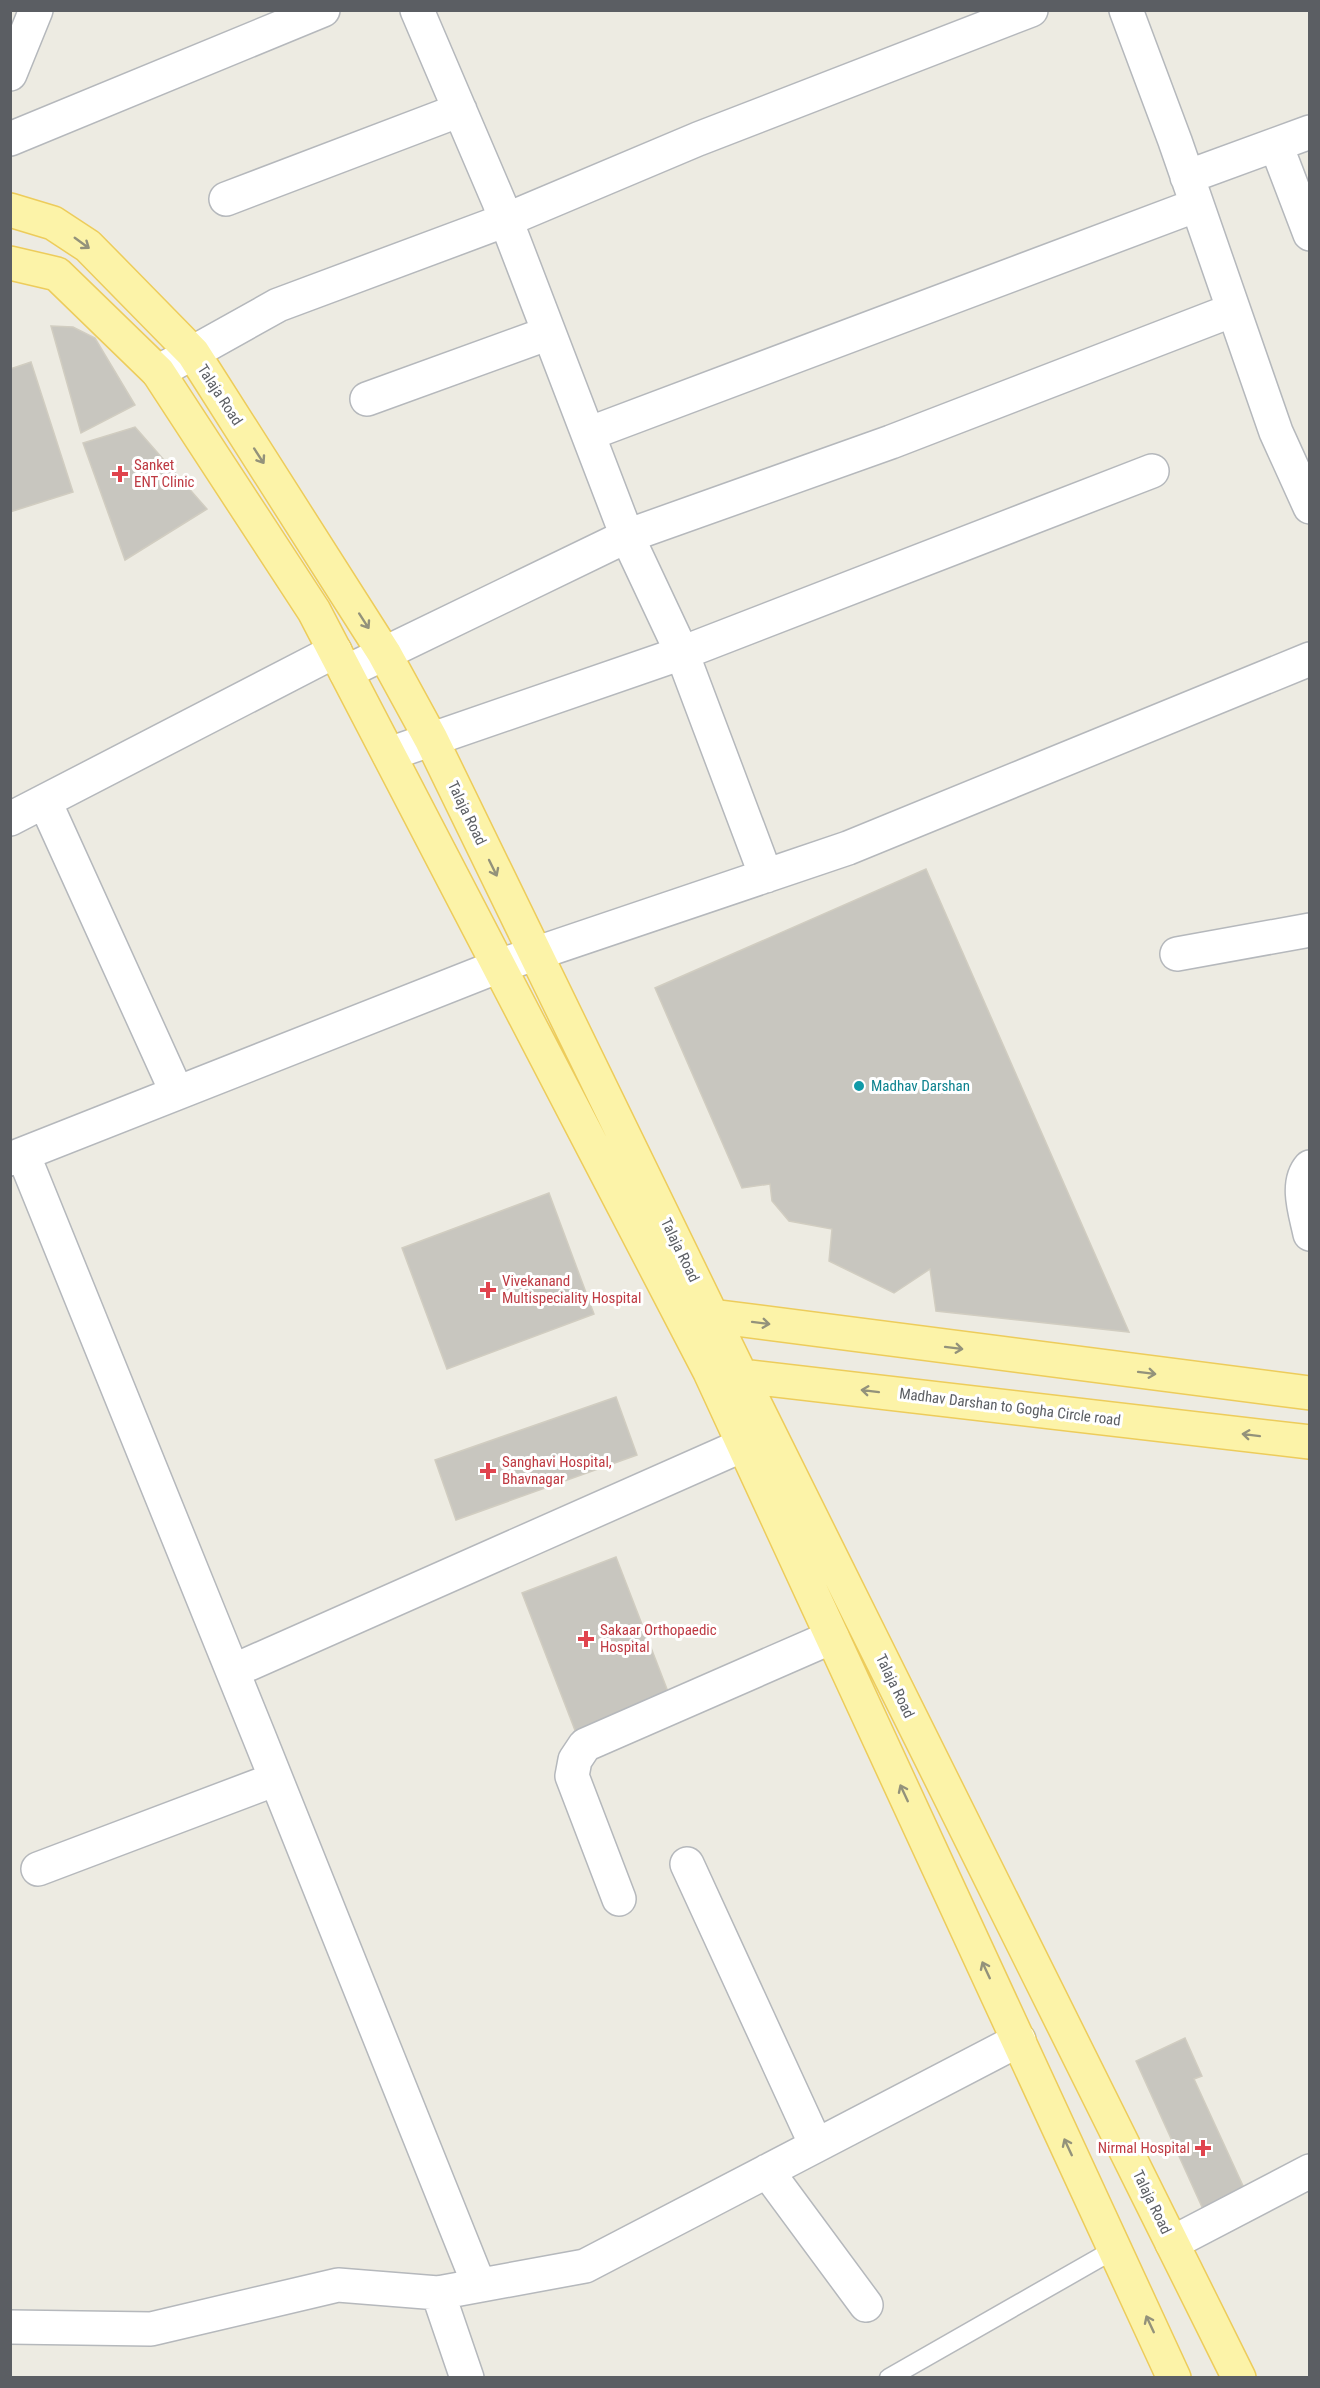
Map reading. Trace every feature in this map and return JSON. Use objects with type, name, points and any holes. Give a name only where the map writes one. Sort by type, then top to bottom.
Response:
[{"type":"main road","name":"Talaja Road","points":[[10,210],[53,223],[88,246],[193,353],[384,653],[431,740],[535,954],[697,1317]]},
{"type":"main road","points":[[25,266],[53,223]]},
{"type":"main road","name":"Talaja Road","points":[[25,266],[57,274],[158,372],[314,611],[499,966],[697,1317],[1239,2378]]},
{"type":"main road","points":[[697,1317],[1310,1393]]},
{"type":"main road","name":"Talaja Road","points":[[726,1374],[743,1445],[1174,2378]]},
{"type":"main road","name":"Madhav Darshan to Gogha Circle road","points":[[726,1374],[1310,1442]]},
{"type":"street","points":[[10,74],[36,10]]},
{"type":"street","points":[[10,139],[323,10]]},
{"type":"street","points":[[417,10],[506,219],[627,536],[682,653],[766,876]]},
{"type":"street","points":[[158,372],[278,305],[506,219],[698,140],[1030,10]]},
{"type":"street","points":[[1126,10],[1276,432],[1310,507]]},
{"type":"street","points":[[226,199],[460,110]]},
{"type":"street","points":[[588,434],[1192,191],[1276,145],[1310,132]]},
{"type":"street","points":[[1276,145],[1310,234]]},
{"type":"street","points":[[10,819],[341,661],[384,653],[627,536],[891,441],[1233,310]]},
{"type":"street","points":[[367,399],[549,333]]},
{"type":"street","points":[[389,754],[682,653],[1152,471]]},
{"type":"street","points":[[479,2285],[232,1671],[17,1157],[499,966],[848,848],[1310,659]]},
{"type":"street","points":[[45,802],[177,1093]]},
{"type":"street","points":[[1177,954],[1310,930]]},
{"type":"street","points":[[1310,1167],[1305,1172],[1302,1188],[1310,1234]]},
{"type":"street","points":[[232,1671],[743,1445]]},
{"type":"street","points":[[619,1899],[572,1776],[574,1760],[585,1745],[832,1638]]},
{"type":"street","points":[[38,1869],[276,1779]]},
{"type":"street","points":[[687,1864],[816,2145]]},
{"type":"street","points":[[10,2327],[151,2330],[338,2285],[438,2293],[585,2266],[1019,2040]]},
{"type":"street","points":[[767,2171],[866,2305]]},
{"type":"street","points":[[1172,2243],[1310,2171]]},
{"type":"street","points":[[438,2293],[467,2378]]},
{"type":"lane","points":[[890,2378],[1115,2249]]},
{"type":"building","points":[[51,326],[73,327],[95,338],[135,405],[81,433]]},
{"type":"building","points":[[31,362],[73,492],[10,512],[10,369]]},
{"type":"building","points":[[135,427],[207,509],[125,560],[83,443]]},
{"type":"building","name":"Madhav Darshan","points":[[926,869],[1129,1332],[936,1311],[930,1269],[894,1293],[829,1261],[832,1229],[789,1221],[772,1201],[770,1184],[742,1188],[655,988]]},
{"type":"building","points":[[549,1193],[594,1314],[447,1369],[402,1248]]},
{"type":"building","points":[[616,1397],[637,1455],[456,1520],[435,1460]]},
{"type":"building","points":[[616,1557],[672,1702],[578,1738],[522,1593]]},
{"type":"building","points":[[1185,2038],[1202,2076],[1194,2079],[1249,2199],[1207,2218],[1136,2061]]},
{"type":"place","name":"Sanket ENT Clinic","points":[[120,474]]},
{"type":"place","name":"Madhav Darshan","points":[[859,1086]]},
{"type":"place","name":"Vivekanand Multispeciality Hospital","points":[[488,1290]]},
{"type":"place","name":"Sanghavi Hospital, Bhavnagar","points":[[488,1471]]},
{"type":"place","name":"Sakaar Orthopaedic Hospital","points":[[586,1639]]},
{"type":"place","name":"Nirmal Hospital","points":[[1203,2148]]}]
